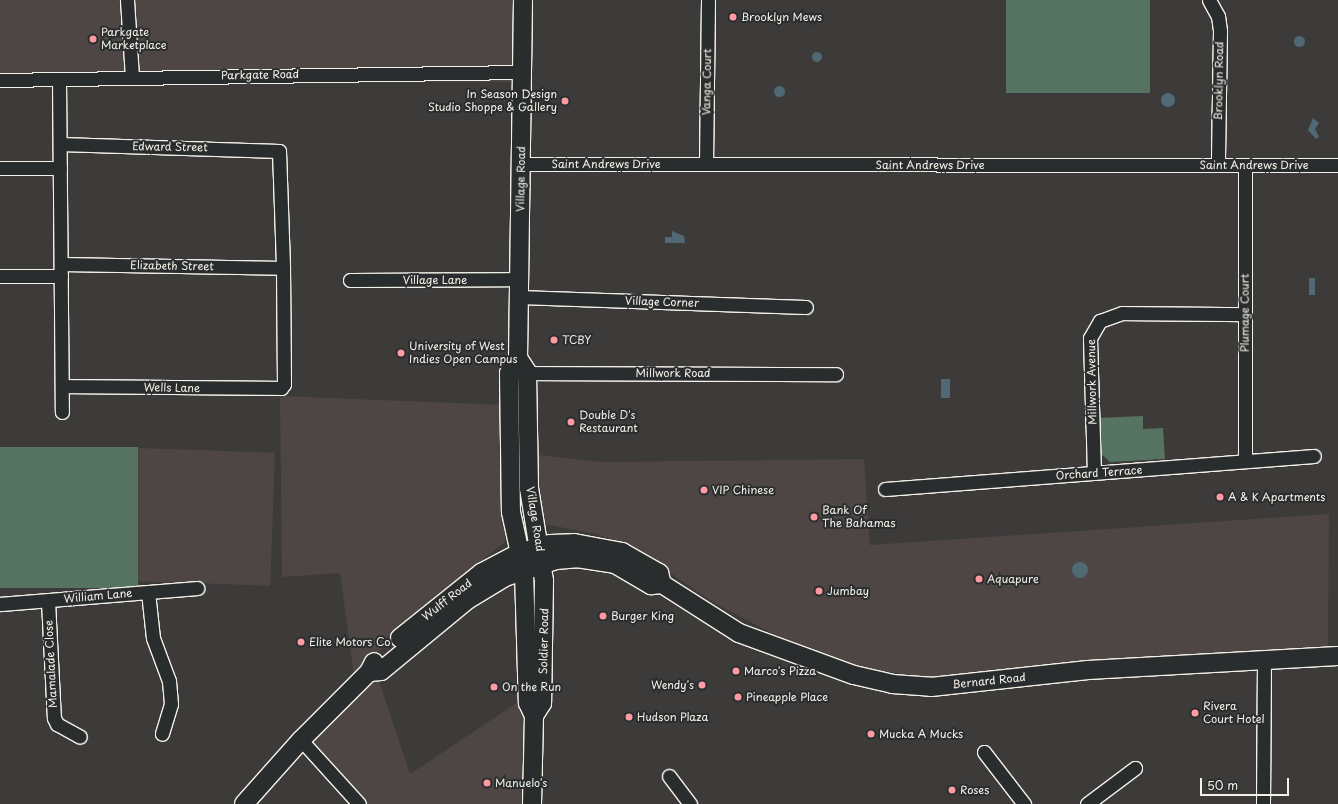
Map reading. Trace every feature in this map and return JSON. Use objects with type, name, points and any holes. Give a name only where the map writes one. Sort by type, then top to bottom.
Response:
[{"type":"main road","name":"Village Road","points":[[523,0],[521,72],[520,280],[518,298],[529,488],[541,555]]},
{"type":"main road","name":"Village Road","points":[[521,561],[511,512],[509,373],[522,365]]},
{"type":"main road","name":"Bernard Road","points":[[541,555],[574,543],[622,552],[659,573],[662,584],[738,633],[854,675],[892,684],[930,687],[1088,670],[1264,658],[1338,656]]},
{"type":"main road","name":"Wulff Road","points":[[244,804],[301,740],[369,672],[374,661],[456,592],[521,561],[541,555]]},
{"type":"main road","name":"Soldier Road","points":[[534,716],[542,703],[541,555]]},
{"type":"main road","name":"Soldier Road","points":[[521,561],[528,703],[534,716],[532,804]]},
{"type":"street","points":[[127,0],[132,77]]},
{"type":"street","name":"Vanga Court","points":[[706,164],[708,0]]},
{"type":"street","name":"Brooklyn Road","points":[[1209,0],[1218,16],[1220,31],[1218,165]]},
{"type":"street","name":"Parkgate Road","points":[[0,80],[521,72]]},
{"type":"street","points":[[59,79],[63,386],[62,412]]},
{"type":"street","name":"Edward Street","points":[[60,144],[279,151],[283,268]]},
{"type":"street","name":"Saint Andrews Drive","points":[[521,164],[1338,165]]},
{"type":"street","name":"Plumage Court","points":[[1245,165],[1245,461]]},
{"type":"street","points":[[0,168],[60,168]]},
{"type":"street","name":"Elizabeth Street","points":[[0,276],[61,270],[283,268]]},
{"type":"street","name":"Wells Lane","points":[[63,386],[281,388],[284,384],[283,268]]},
{"type":"street","name":"Village Lane","points":[[350,280],[520,280]]},
{"type":"street","name":"Village Corner","points":[[518,298],[806,307]]},
{"type":"street","name":"Millwork Avenue","points":[[1094,473],[1090,338],[1100,321],[1122,313],[1246,314]]},
{"type":"street","name":"Millwork Road","points":[[522,365],[836,374]]},
{"type":"street","name":"Orchard Terrace","points":[[885,489],[1314,456]]},
{"type":"street","name":"William Lane","points":[[0,604],[197,588]]},
{"type":"street","points":[[148,592],[153,638],[169,682],[171,704],[162,734]]},
{"type":"street","name":"Mamalade Close","points":[[48,601],[54,718],[57,724],[80,737]]},
{"type":"street","points":[[1263,804],[1264,658]]},
{"type":"street","points":[[301,740],[359,804]]},
{"type":"street","points":[[984,752],[1024,804]]},
{"type":"street","points":[[1087,804],[1135,768]]},
{"type":"street","points":[[669,776],[690,804]]},
{"type":"shaded area","points":[[0,0],[514,0],[513,82],[123,81],[0,86]]},
{"type":"shaded area","points":[[280,396],[505,405],[505,542],[433,598],[354,676],[340,573],[282,577]]},
{"type":"shaded area","points":[[138,448],[275,453],[270,586],[133,581]]},
{"type":"shaded area","points":[[538,455],[602,462],[864,459],[870,545],[1329,514],[1328,646],[1058,663],[928,677],[865,669],[775,635],[713,602],[632,547],[597,534],[538,523]]},
{"type":"shaded area","points":[[378,678],[410,774],[524,698],[524,804],[365,804],[310,741]]},
{"type":"green space","points":[[1006,0],[1150,0],[1150,93],[1006,93]]},
{"type":"green space","points":[[1143,416],[1143,429],[1163,428],[1165,459],[1110,462],[1099,452],[1097,418]]},
{"type":"green space","points":[[0,447],[138,447],[138,588],[0,588]]},
{"type":"water","points":[[1297,36],[1301,36],[1303,37],[1303,45],[1297,46],[1294,43],[1294,39]]},
{"type":"water","points":[[815,52],[819,52],[821,53],[821,61],[815,62],[812,59],[812,55]]},
{"type":"water","points":[[779,85],[783,87],[785,91],[783,95],[779,97],[775,95],[773,91],[775,87]]},
{"type":"water","points":[[1168,93],[1173,95],[1175,100],[1173,105],[1168,107],[1163,105],[1161,100],[1163,95]]},
{"type":"water","points":[[1313,118],[1319,123],[1315,129],[1319,137],[1316,139],[1308,130]]},
{"type":"water","points":[[672,231],[684,236],[685,243],[665,243],[665,237],[672,237]]},
{"type":"water","points":[[1309,278],[1315,278],[1315,295],[1309,295]]},
{"type":"water","points":[[941,379],[950,379],[950,398],[941,398]]},
{"type":"water","points":[[1080,562],[1087,567],[1088,570],[1083,577],[1080,578],[1073,573],[1072,570],[1077,563]]},
{"type":"place","name":"Brooklyn Mews","points":[[733,17]]},
{"type":"place","name":"Parkgate Marketplace","points":[[93,39]]},
{"type":"place","name":"In Season Design Studio Shoppe & Gallery","points":[[565,101]]},
{"type":"place","name":"TCBY","points":[[554,340]]},
{"type":"place","name":"University of West Indies Open Campus","points":[[401,353]]},
{"type":"place","name":"Double D's Restaurant","points":[[571,422]]},
{"type":"place","name":"VIP Chinese","points":[[704,490]]},
{"type":"place","name":"A & K Apartments","points":[[1220,497]]},
{"type":"place","name":"Bank Of The Bahamas","points":[[814,517]]},
{"type":"place","name":"Aquapure","points":[[979,579]]},
{"type":"place","name":"Jumbay","points":[[819,591]]},
{"type":"place","name":"Burger King","points":[[603,616]]},
{"type":"place","name":"Elite Motors Co","points":[[301,642]]},
{"type":"place","name":"Marco's Pizza","points":[[736,671]]},
{"type":"place","name":"Wendy's","points":[[702,685]]},
{"type":"place","name":"On the Run","points":[[494,687]]},
{"type":"place","name":"Pineapple Place","points":[[738,697]]},
{"type":"place","name":"Rivera Court Hotel","points":[[1195,713]]},
{"type":"place","name":"Hudson Plaza","points":[[629,717]]},
{"type":"place","name":"Mucka A Mucks","points":[[871,734]]},
{"type":"place","name":"Manuelo's","points":[[487,783]]},
{"type":"place","name":"Roses","points":[[952,790]]}]
